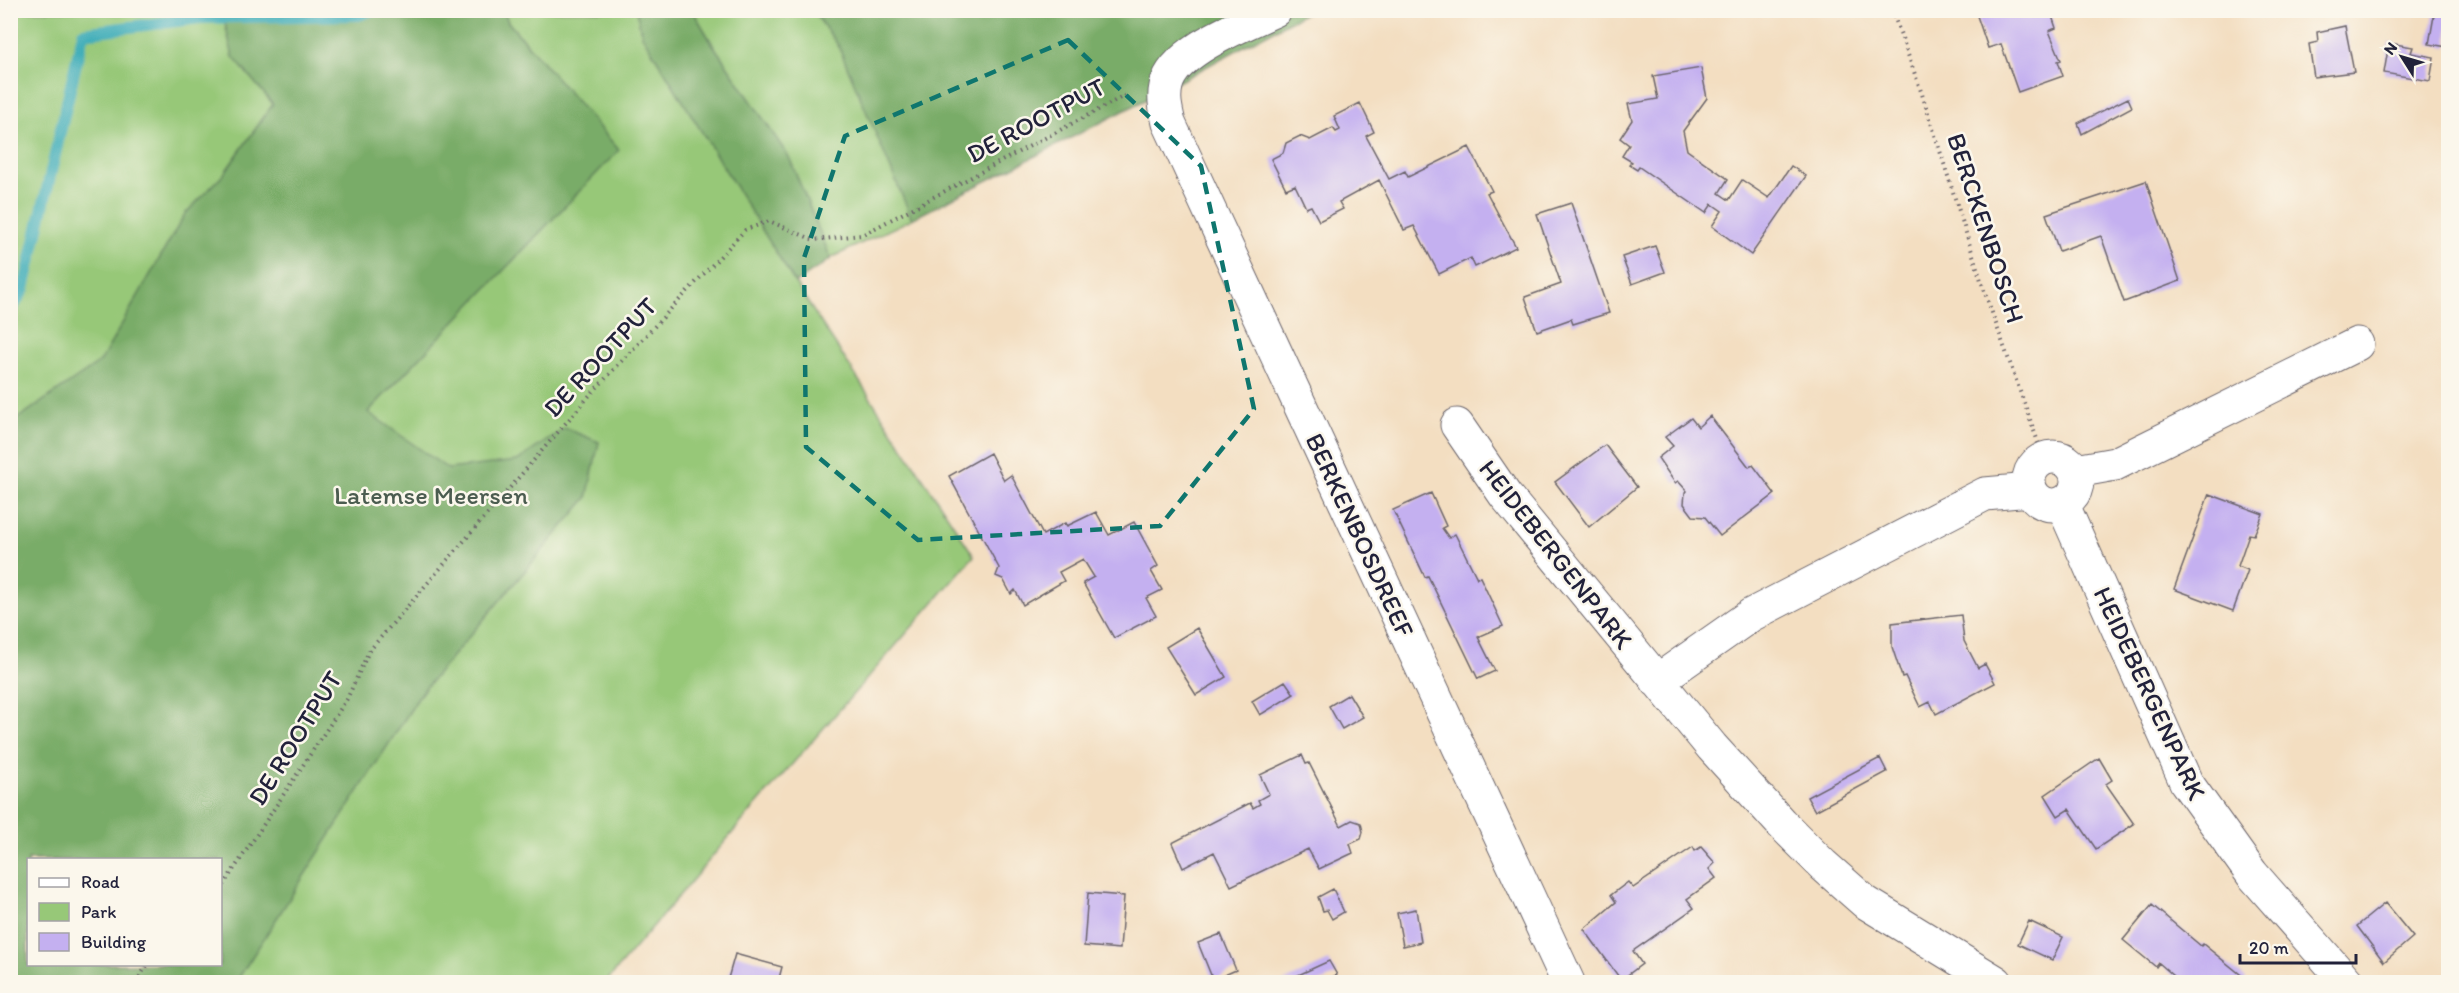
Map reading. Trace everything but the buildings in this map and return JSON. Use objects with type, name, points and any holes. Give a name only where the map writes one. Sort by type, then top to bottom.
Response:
[{"type":"street","points":[[1166,84],[1179,63],[1202,46],[1275,10]]},
{"type":"street","name":"BERKENBOSDREEF","points":[[1166,84],[1164,104],[1169,123],[1568,982]]},
{"type":"street","points":[[2076,471],[2115,464],[2357,344]]},
{"type":"street","name":"HEIDEBERGENPARK","points":[[1457,425],[1505,495],[1712,747],[1781,823],[1823,865],[1865,902],[1996,982]]},
{"type":"street","points":[[2056,456],[2068,461],[2076,471],[2077,484],[2073,495],[2062,504],[2050,505],[2038,500],[2030,490],[2028,478],[2033,466],[2043,458],[2056,456]]},
{"type":"street","points":[[1657,681],[1751,615],[1974,499],[1985,494],[2030,490]]},
{"type":"street","name":"HEIDEBERGENPARK","points":[[2062,504],[2186,782],[2252,874],[2347,982]]},
{"type":"path","name":"BERCKENBOSCH","points":[[1892,10],[1922,94],[1985,293],[2043,458]]},
{"type":"path","name":"DE ROOTPUT","points":[[222,887],[347,699],[369,651],[590,395],[745,230],[769,221],[814,240],[862,235],[1126,95],[1166,84]]},
{"type":"path","points":[[136,982],[147,966]]},
{"type":"highlighted area","points":[[1068,40],[1201,166],[1254,409],[1160,526],[918,540],[806,447],[804,258],[845,136]]},
{"type":"green space","name":"Latemse Meersen","points":[[10,11],[1283,11],[911,217],[912,219],[831,258],[795,283],[974,556],[739,825],[606,982],[11,982]]},
{"type":"green space","points":[[222,11],[504,11],[508,22],[619,150],[368,412],[448,469],[517,461],[565,428],[599,442],[587,498],[422,692],[236,982],[11,982],[11,423],[100,362],[185,214],[223,175],[273,104],[233,57]]},
{"type":"green space","points":[[636,11],[693,11],[789,157],[831,259],[795,283],[642,35]]},
{"type":"green space","points":[[813,11],[1309,11],[1141,102],[912,219],[838,45]]},
{"type":"waterway","points":[[10,312],[24,289],[83,33],[200,18],[359,15],[372,10]]}]
